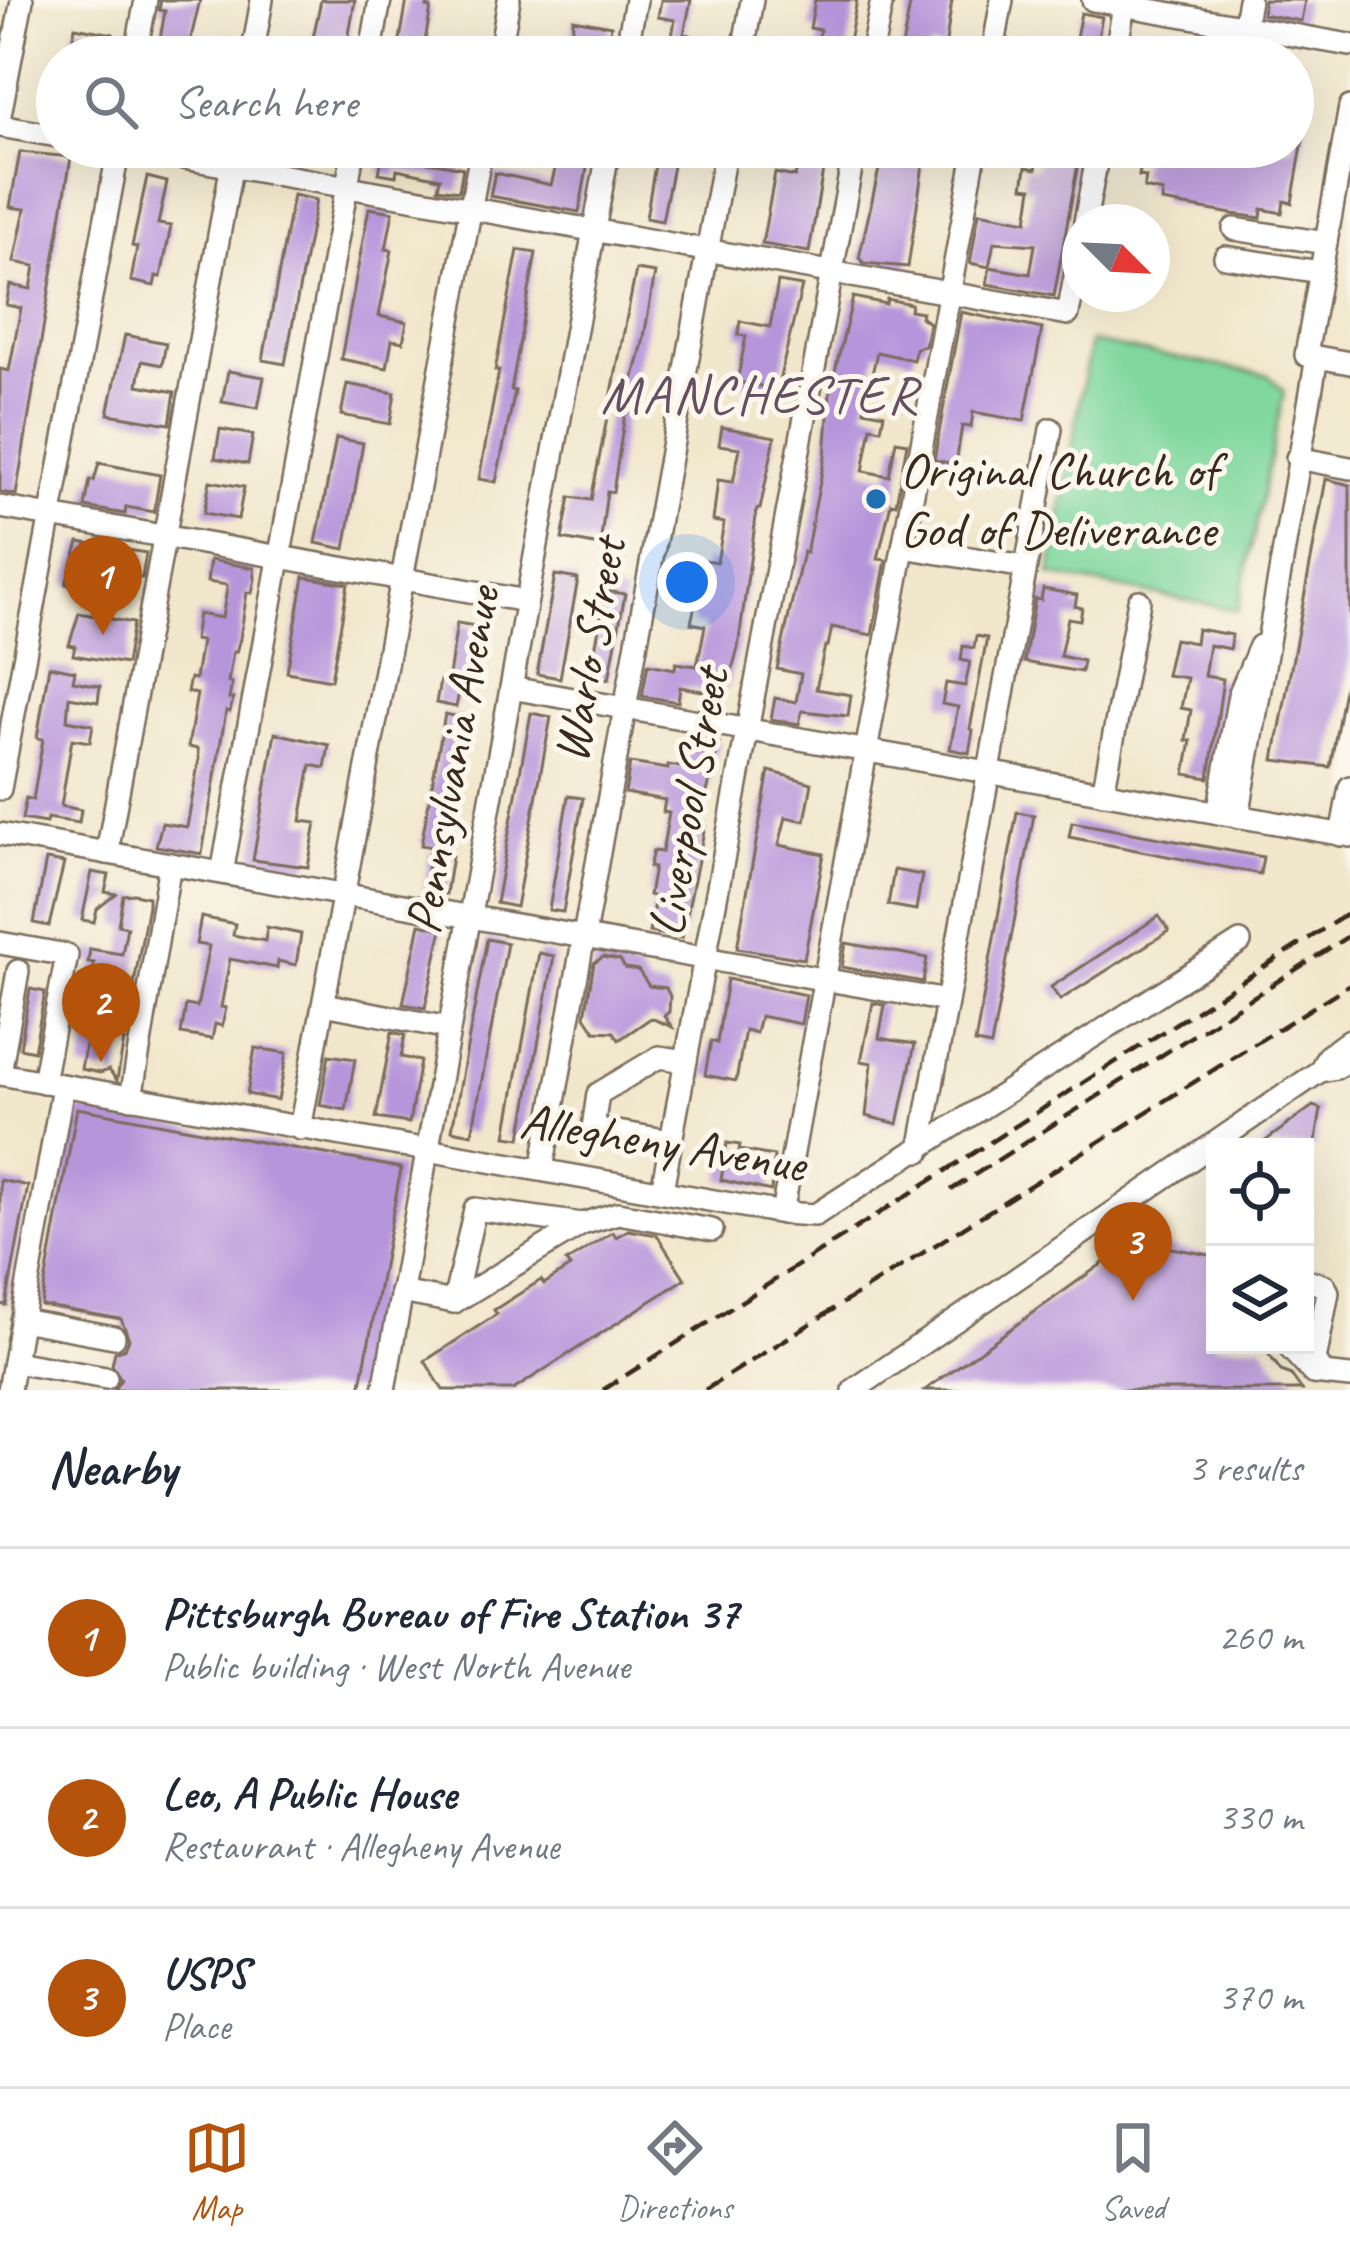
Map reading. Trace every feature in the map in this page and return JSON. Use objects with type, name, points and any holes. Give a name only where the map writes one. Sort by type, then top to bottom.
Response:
[{"type":"street","points":[[0,115],[22,0]]},
{"type":"street","points":[[139,36],[146,0]]},
{"type":"street","points":[[256,36],[262,0]]},
{"type":"street","points":[[374,36],[380,0]]},
{"type":"street","points":[[503,36],[509,0]]},
{"type":"street","points":[[629,36],[636,0]]},
{"type":"street","points":[[746,36],[752,0]]},
{"type":"street","points":[[876,36],[882,0]]},
{"type":"street","points":[[996,36],[1002,0]]},
{"type":"street","points":[[1093,0],[1297,36]]},
{"type":"street","points":[[1244,27],[1250,0]]},
{"type":"street","points":[[1118,36],[1124,3]]},
{"type":"street","points":[[1314,39],[1350,45]]},
{"type":"street","points":[[1228,815],[1239,695],[1270,624],[1298,458],[1320,272],[1350,106]]},
{"type":"street","points":[[0,126],[36,132]]},
{"type":"street","points":[[0,789],[116,168]]},
{"type":"street","points":[[107,853],[232,168]]},
{"type":"street","points":[[275,168],[346,187],[1068,312]]},
{"type":"street","points":[[222,873],[350,168]]},
{"type":"street","points":[[300,1129],[478,168]]},
{"type":"street","name":"Pennsylvania Avenue","points":[[384,1390],[605,168]]},
{"type":"street","name":"Warlo Street","points":[[542,1169],[722,168]]},
{"type":"street","name":"Liverpool Street","points":[[662,1190],[851,168]]},
{"type":"street","points":[[782,1213],[972,168]]},
{"type":"street","points":[[1088,204],[1095,168]]},
{"type":"street","points":[[1234,229],[1326,243]]},
{"type":"street","points":[[1225,257],[1320,272]]},
{"type":"street","points":[[1312,356],[1350,363]]},
{"type":"street","points":[[920,1150],[1051,429]]},
{"type":"street","points":[[1298,458],[1350,468]]},
{"type":"street","points":[[0,507],[526,601]]},
{"type":"street","points":[[903,547],[1025,567]]},
{"type":"street","points":[[1103,793],[1139,601]]},
{"type":"street","points":[[511,688],[1346,836],[1350,787]]},
{"type":"street","points":[[0,833],[947,1001]]},
{"type":"street","points":[[130,1098],[170,864]]},
{"type":"street","name":"Allegheny Avenue","points":[[0,1073],[426,1152],[815,1215],[1240,942]]},
{"type":"street","points":[[0,943],[67,956],[9,1390]]},
{"type":"street","points":[[0,1073],[18,970]]},
{"type":"street","points":[[324,1004],[448,1028]]},
{"type":"street","points":[[1320,1071],[1327,1057],[1350,1040]]},
{"type":"street","points":[[671,1141],[593,1128],[598,1094],[659,1057],[686,1061]]},
{"type":"street","points":[[854,1390],[1320,1071],[1336,1068],[1350,1058]]},
{"type":"street","points":[[454,1302],[475,1209],[582,1224]]},
{"type":"street","points":[[401,1292],[454,1302],[582,1224],[618,1213],[712,1230]]},
{"type":"street","points":[[1314,1282],[1328,1292],[1315,1360],[1323,1372]]},
{"type":"street","points":[[21,1320],[114,1337]]},
{"type":"street","points":[[1294,1354],[1307,1369],[1350,1377]]},
{"type":"street","points":[[14,1362],[106,1378]]},
{"type":"green space","points":[[1090,342],[1268,375],[1284,392],[1238,610],[1050,575]]},
{"type":"building","points":[[161,0],[200,0],[191,36],[161,36],[165,11],[159,10]]},
{"type":"building","points":[[321,0],[355,0],[349,36],[313,36]]},
{"type":"building","points":[[407,0],[428,0],[426,36],[401,36]]},
{"type":"building","points":[[661,0],[691,0],[684,34],[690,36],[672,36],[675,20],[658,17]]},
{"type":"building","points":[[815,0],[857,0],[850,36],[819,36],[820,30],[810,28]]},
{"type":"building","points":[[911,0],[952,0],[947,36],[904,36]]},
{"type":"building","points":[[1264,0],[1305,0],[1301,21],[1262,14]]},
{"type":"building","points":[[1081,13],[1102,17],[1098,36],[1076,36]]},
{"type":"building","points":[[573,19],[611,26],[609,36],[572,36]]},
{"type":"building","points":[[75,27],[113,34],[113,36],[73,36]]},
{"type":"building","points":[[20,152],[36,154],[36,168],[69,168],[16,495],[0,492],[0,369],[9,371],[21,308],[6,305],[10,285],[31,289],[35,266],[14,262],[25,209],[10,207]]},
{"type":"building","points":[[380,168],[463,168],[459,191],[438,188],[440,178],[397,169],[396,176],[379,173]]},
{"type":"building","points":[[555,168],[587,168],[579,212],[490,196],[495,173],[551,185]]},
{"type":"building","points":[[654,168],[673,168],[662,221],[646,218]]},
{"type":"building","points":[[797,168],[823,168],[809,252],[762,244],[775,173],[795,177]]},
{"type":"building","points":[[879,168],[923,168],[908,267],[864,263],[859,258]]},
{"type":"building","points":[[1026,168],[1077,168],[1071,204],[1062,204],[1062,252],[1054,296],[987,284],[990,267],[1030,274],[1035,245],[994,242],[989,267],[970,263],[979,212],[1027,221],[1032,188],[1023,187]]},
{"type":"building","points":[[1140,168],[1298,168],[1292,203],[1284,201],[1282,213],[1262,209],[1261,218],[1162,202],[1163,192],[1144,188],[1146,177],[1139,176]]},
{"type":"building","points":[[147,177],[167,182],[158,224],[171,226],[161,277],[156,276],[154,286],[131,281],[137,247],[132,246]]},
{"type":"building","points":[[293,195],[316,200],[285,364],[263,360]]},
{"type":"building","points":[[369,208],[393,212],[386,249],[392,250],[379,316],[407,322],[403,342],[392,340],[387,368],[341,359]]},
{"type":"building","points":[[518,250],[536,253],[496,482],[479,479]]},
{"type":"building","points":[[636,270],[655,273],[613,492],[607,491],[600,546],[562,539],[570,497],[591,500]]},
{"type":"building","points":[[778,282],[802,286],[780,377],[786,378],[783,390],[737,382],[746,336],[738,335],[740,321],[770,327]]},
{"type":"building","points":[[853,297],[911,304],[910,310],[922,312],[929,323],[925,346],[916,348],[913,360],[877,352],[864,410],[884,414],[881,429],[871,427],[863,471],[889,476],[896,441],[907,443],[896,504],[891,503],[878,559],[886,560],[872,635],[832,627],[825,646],[816,689],[851,695],[848,716],[802,711],[799,724],[771,719],[775,698],[796,702],[801,674],[777,669],[806,553],[825,456],[830,392]]},
{"type":"building","points":[[961,312],[1042,329],[1024,421],[973,412],[971,427],[962,426],[956,464],[934,460]]},
{"type":"building","points":[[125,335],[166,343],[162,365],[142,361],[138,385],[175,392],[170,424],[108,414]]},
{"type":"building","points":[[228,371],[264,377],[258,408],[222,402]]},
{"type":"building","points":[[347,384],[395,393],[390,424],[341,415]]},
{"type":"building","points":[[722,427],[775,437],[757,509],[738,648],[727,689],[709,686],[708,692],[680,687],[678,702],[642,696],[648,664],[675,669],[676,663],[697,666],[705,626],[691,623],[705,560],[717,562],[724,523],[713,521],[718,480],[733,482],[740,448],[719,445]]},
{"type":"building","points":[[220,429],[253,435],[248,464],[215,458]]},
{"type":"building","points":[[336,438],[363,443],[345,549],[316,543]]},
{"type":"building","points":[[99,463],[160,475],[154,512],[126,507],[125,514],[85,507]]},
{"type":"building","points":[[1326,479],[1350,485],[1350,656],[1330,767],[1274,760]]},
{"type":"building","points":[[210,481],[244,487],[238,519],[204,513]]},
{"type":"building","points":[[79,542],[146,553],[142,578],[125,575],[122,587],[108,585],[107,592],[66,584]]},
{"type":"building","points":[[210,560],[254,568],[255,579],[252,593],[247,592],[240,639],[233,652],[228,682],[232,683],[229,699],[233,699],[230,712],[226,711],[202,854],[156,846],[162,823],[187,827],[199,759],[198,749],[188,747],[197,694],[187,692],[190,678],[195,679],[201,641],[194,640],[198,614],[222,618],[227,589],[227,585],[207,582]]},
{"type":"building","points":[[555,575],[578,579],[560,678],[537,674]]},
{"type":"building","points":[[304,577],[348,584],[331,680],[287,672]]},
{"type":"building","points":[[1043,589],[1077,595],[1080,620],[1068,618],[1060,656],[1083,661],[1081,672],[1024,662],[1035,599],[1041,600]]},
{"type":"building","points":[[606,591],[625,594],[609,679],[590,676]]},
{"type":"building","points":[[79,613],[133,623],[126,664],[73,655],[75,646],[69,645]]},
{"type":"building","points":[[457,623],[475,626],[472,640],[482,642],[467,694],[459,693],[456,707],[436,703],[440,681],[448,683]]},
{"type":"building","points":[[1197,629],[1232,635],[1230,649],[1209,645],[1204,676],[1223,679],[1209,778],[1185,774],[1191,710],[1181,708],[1187,678],[1166,675],[1174,639],[1195,643]]},
{"type":"building","points":[[976,636],[987,638],[969,753],[950,749],[958,707],[942,704],[946,683],[965,686],[970,662],[961,660],[963,646],[974,648]]},
{"type":"building","points":[[49,666],[75,671],[73,681],[100,686],[98,702],[69,697],[67,720],[93,725],[90,742],[72,739],[61,806],[81,810],[79,823],[22,819],[26,798],[33,800]]},
{"type":"building","points":[[531,713],[551,717],[516,907],[496,903]]},
{"type":"building","points":[[445,714],[464,718],[438,848],[421,845]]},
{"type":"building","points":[[275,733],[329,745],[325,768],[311,765],[305,797],[301,821],[316,823],[308,867],[253,860]]},
{"type":"building","points":[[686,737],[719,743],[699,825],[705,826],[682,938],[649,932],[655,897],[649,895],[654,868],[649,867],[653,851],[662,852],[669,813],[663,812],[665,800],[625,793],[630,763],[681,767]]},
{"type":"building","points":[[769,771],[812,783],[805,821],[786,817],[779,845],[824,854],[804,959],[737,948]]},
{"type":"building","points":[[568,796],[583,798],[563,912],[549,910]]},
{"type":"building","points":[[1017,812],[1034,815],[991,1046],[975,1043]]},
{"type":"building","points":[[1072,822],[1263,857],[1260,874],[1069,837]]},
{"type":"building","points":[[430,852],[452,856],[446,894],[424,890]]},
{"type":"building","points":[[46,860],[64,863],[49,926],[34,923]]},
{"type":"building","points":[[894,870],[922,875],[916,910],[888,905]]},
{"type":"building","points":[[92,872],[109,875],[105,892],[116,894],[97,909],[94,922],[82,920]]},
{"type":"building","points":[[123,895],[148,897],[148,905],[117,1080],[109,1070],[81,1069],[88,1030],[79,1028],[94,963],[88,962],[90,949],[122,954],[127,927],[118,925]]},
{"type":"building","points":[[1159,916],[1169,931],[1060,1000],[1051,987]]},
{"type":"building","points":[[201,917],[235,924],[233,935],[265,941],[267,927],[301,934],[296,965],[278,961],[277,968],[230,959],[222,1026],[215,1024],[212,1039],[181,1034],[186,1005],[197,1007],[209,946],[196,944]]},
{"type":"building","points":[[420,924],[442,929],[425,1008],[403,1004]]},
{"type":"building","points":[[487,939],[507,943],[472,1134],[452,1130]]},
{"type":"building","points":[[846,943],[927,958],[923,982],[842,967]]},
{"type":"building","points":[[539,953],[554,956],[521,1138],[506,1136]]},
{"type":"building","points":[[603,957],[638,970],[649,986],[666,988],[669,1012],[664,1016],[672,1027],[651,1018],[619,1040],[614,1032],[595,1031],[585,1016],[594,963]]},
{"type":"building","points":[[727,979],[806,995],[801,1024],[760,1016],[756,1033],[745,1030],[736,1081],[705,1075],[711,1041],[717,1043]]},
{"type":"building","points":[[30,989],[45,992],[34,1051],[20,1048]]},
{"type":"building","points":[[873,1003],[885,1005],[879,1038],[915,1044],[898,1124],[866,1116],[872,1063],[861,1061]]},
{"type":"building","points":[[392,1032],[405,1035],[401,1057],[420,1061],[409,1123],[376,1118]]},
{"type":"building","points":[[255,1048],[287,1053],[278,1100],[247,1094]]},
{"type":"building","points":[[329,1055],[355,1059],[346,1110],[320,1105]]},
{"type":"building","points":[[1313,1106],[1321,1109],[1315,1147],[1314,1138],[1269,1138]]},
{"type":"building","points":[[77,1108],[401,1168],[360,1390],[114,1390],[121,1379],[112,1365],[115,1352],[125,1348],[129,1339],[121,1319],[41,1305]]},
{"type":"building","points":[[727,1143],[774,1156],[771,1191],[721,1180]]},
{"type":"building","points":[[0,1180],[28,1186],[6,1305],[0,1304]]},
{"type":"building","points":[[628,1230],[657,1235],[685,1279],[513,1390],[443,1390],[425,1361],[497,1314],[494,1310],[570,1267],[566,1262],[613,1232],[616,1237]]},
{"type":"building","points":[[1134,1241],[1206,1254],[1206,1354],[1269,1354],[1302,1390],[925,1390]]},
{"type":"railway","points":[[603,1390],[1350,912]]},
{"type":"railway","points":[[951,1190],[1350,935]]},
{"type":"railway","points":[[705,1390],[1350,984]]},
{"type":"place","name":"Original Church of God of Deliverance","points":[[876,499]]},
{"type":"place","name":"Pittsburgh Bureau of Fire Station 37","points":[[103,635]]},
{"type":"place","name":"Leo, A Public House","points":[[101,1062]]},
{"type":"place","name":"USPS","points":[[1133,1301]]},
{"type":"district","name":"MANCHESTER","points":[[760,394]]}]
